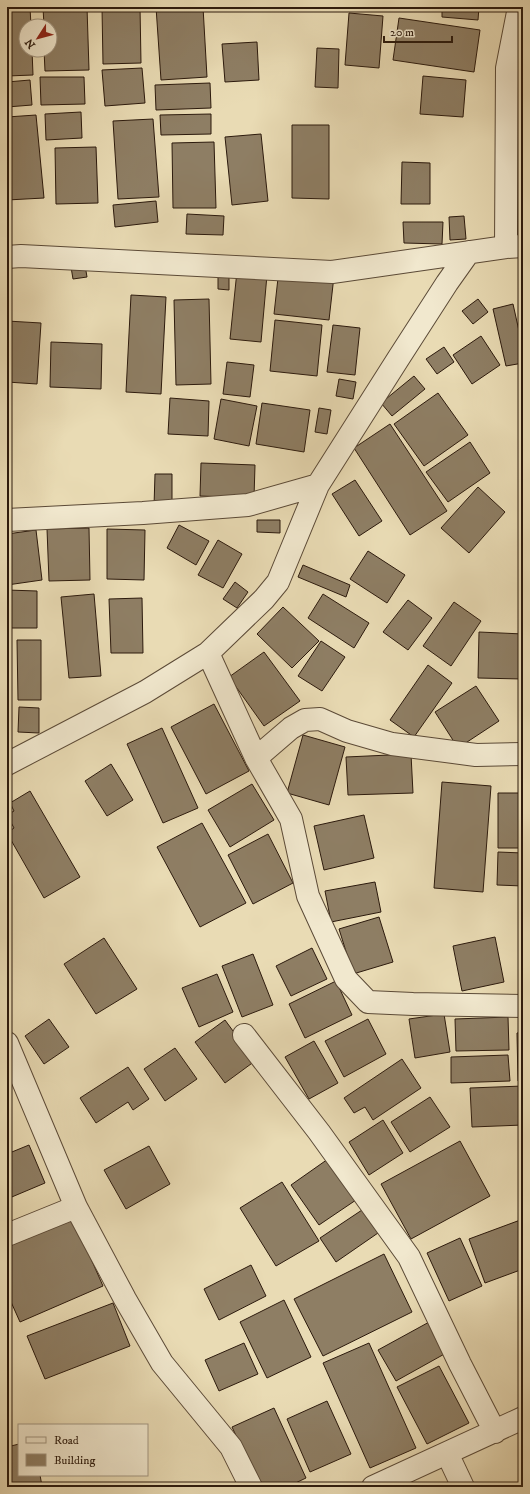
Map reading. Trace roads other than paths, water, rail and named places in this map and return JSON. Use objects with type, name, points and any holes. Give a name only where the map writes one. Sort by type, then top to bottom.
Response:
[{"type":"street","points":[[7,257],[21,256],[332,272],[514,246],[507,68],[519,7]]},
{"type":"street","points":[[7,764],[145,692],[208,653],[264,599],[278,582],[318,485],[398,359],[469,252]]},
{"type":"street","points":[[7,520],[143,513],[248,505],[318,485]]},
{"type":"street","points":[[208,653],[256,758],[291,819],[308,896],[346,979],[368,1002],[523,1006]]},
{"type":"street","points":[[256,758],[291,728],[305,720],[320,719],[347,732],[392,744],[476,755],[523,754]]},
{"type":"street","points":[[244,1035],[319,1132],[409,1257],[460,1364],[495,1432]]},
{"type":"street","points":[[7,1043],[76,1208],[125,1299],[162,1363],[231,1447],[251,1487]]},
{"type":"street","points":[[7,1235],[76,1208]]},
{"type":"street","points":[[373,1487],[523,1418]]},
{"type":"street","points":[[447,1453],[463,1487]]}]
